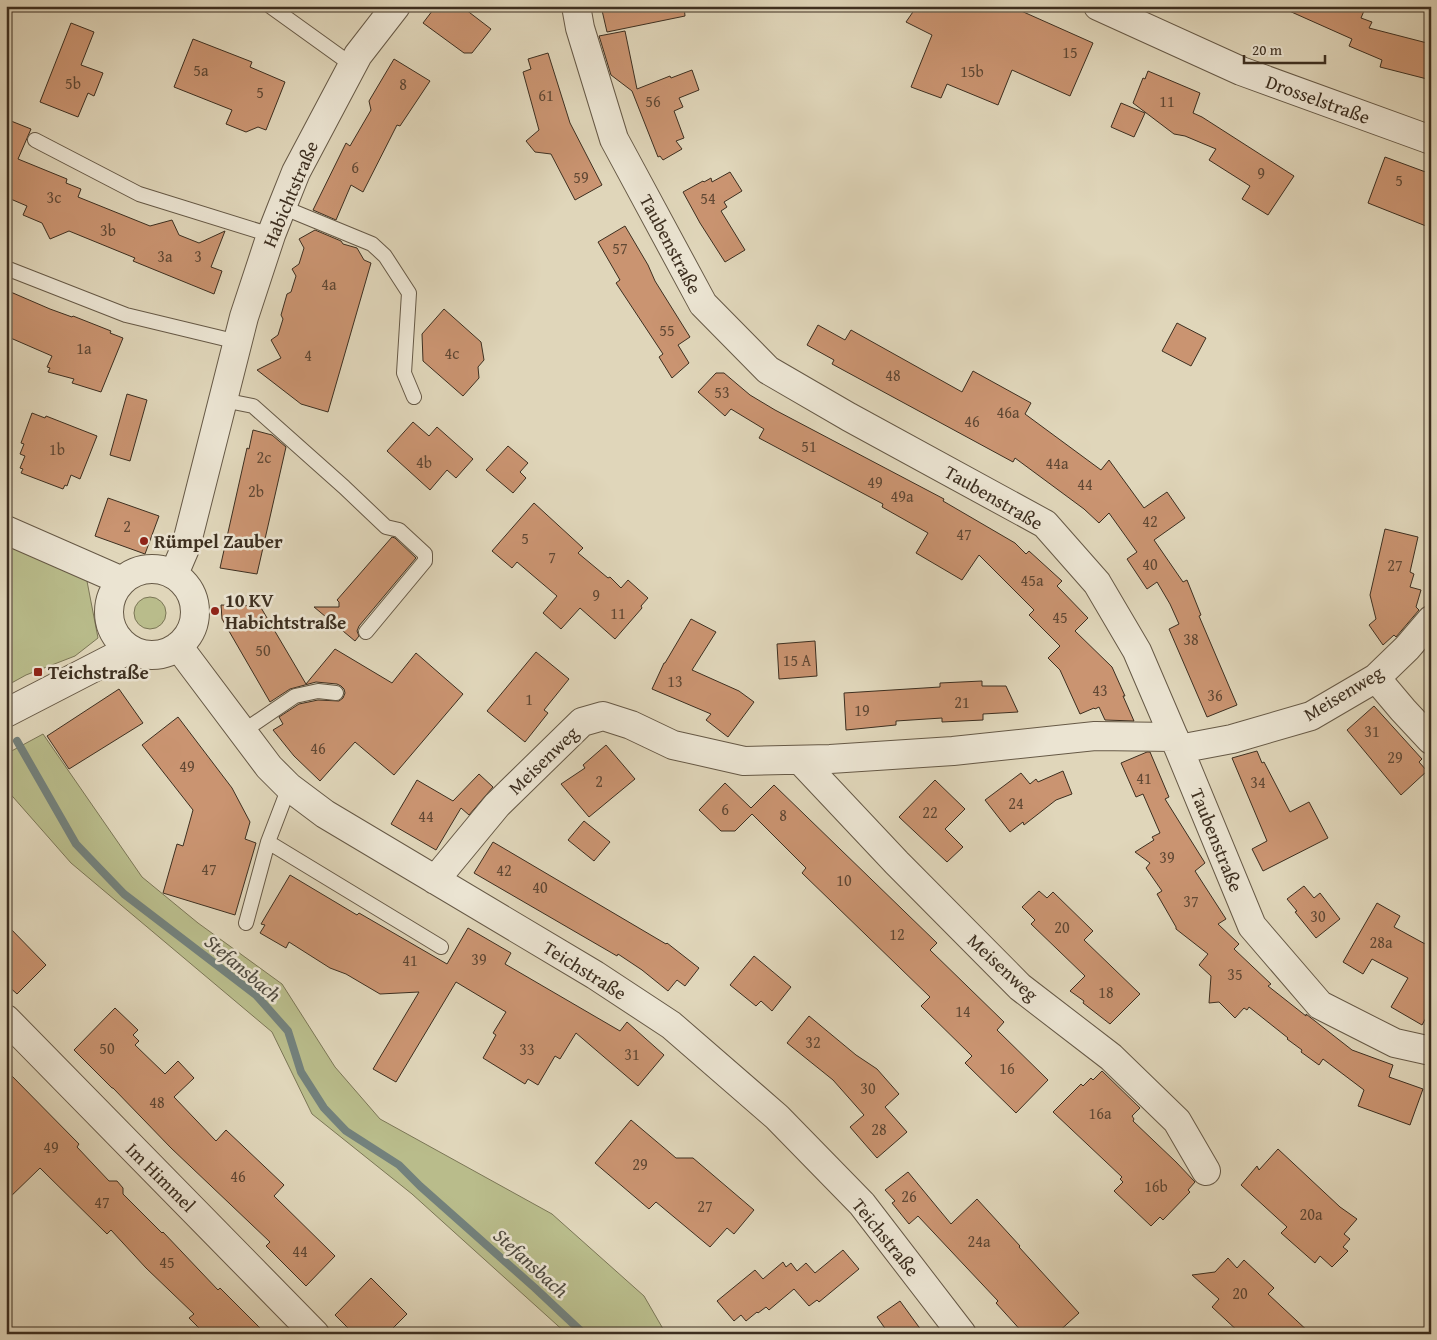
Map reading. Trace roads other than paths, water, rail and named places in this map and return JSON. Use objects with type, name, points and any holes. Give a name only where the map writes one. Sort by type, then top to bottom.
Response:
[{"type":"street","name":"Habichtstraße","points":[[174,574],[186,546],[244,317],[271,235],[296,172],[352,65],[396,6]]},
{"type":"street","name":"Taubenstraße","points":[[576,6],[580,28],[614,138],[703,304],[768,370],[1045,524],[1097,583],[1137,651],[1252,926],[1320,1005],[1395,1043],[1431,1051]]},
{"type":"street","name":"Drosselstraße","points":[[1098,6],[1241,71],[1431,140]]},
{"type":"street","points":[[6,530],[120,580]]},
{"type":"street","points":[[148,568],[160,569],[174,574],[181,579],[190,592],[195,606],[194,621],[189,635],[178,646],[163,654],[146,655],[130,650],[117,639],[110,626],[108,609],[111,594],[120,580],[134,571],[148,568]]},
{"type":"street","name":"Meisenweg","points":[[435,880],[497,805],[582,722],[603,716],[631,725],[673,745],[744,760],[830,759],[953,751],[1096,736],[1176,743],[1232,740],[1311,716],[1376,678],[1407,648],[1431,620]]},
{"type":"street","name":"Teichstraße","points":[[178,646],[242,732],[269,766],[289,787],[325,814],[595,975],[671,1025],[777,1117],[862,1204],[962,1334]]},
{"type":"street","points":[[6,713],[130,650]]},
{"type":"street","points":[[1376,678],[1431,740]]},
{"type":"street","name":"Meisenweg","points":[[800,760],[897,863],[1020,986],[1112,1057],[1177,1120],[1206,1171]]},
{"type":"street","name":"Im Himmel","points":[[6,1019],[315,1334]]},
{"type":"lane","points":[[270,6],[352,65]]},
{"type":"lane","points":[[35,140],[139,194],[271,235]]},
{"type":"lane","points":[[282,208],[372,244],[385,256],[409,293],[404,374],[414,397]]},
{"type":"lane","points":[[6,268],[126,315],[238,342]]},
{"type":"lane","points":[[222,400],[253,406],[344,486],[386,527],[399,530],[425,554],[425,561],[366,632]]},
{"type":"lane","points":[[242,732],[295,696],[318,691],[336,693]]},
{"type":"lane","points":[[246,923],[268,842],[289,787]]},
{"type":"lane","points":[[268,842],[441,947]]},
{"type":"waterway","name":"Stefansbach","points":[[17,741],[76,844],[124,894],[256,995],[288,1031],[301,1072],[324,1108],[346,1131],[399,1165],[584,1334]]},
{"type":"place","name":"Rümpel Zauber","points":[[144,541]]},
{"type":"place","name":"10 KV Habichtstraße","points":[[215,611]]},
{"type":"place","name":"Teichstraße","points":[[38,672]]}]
